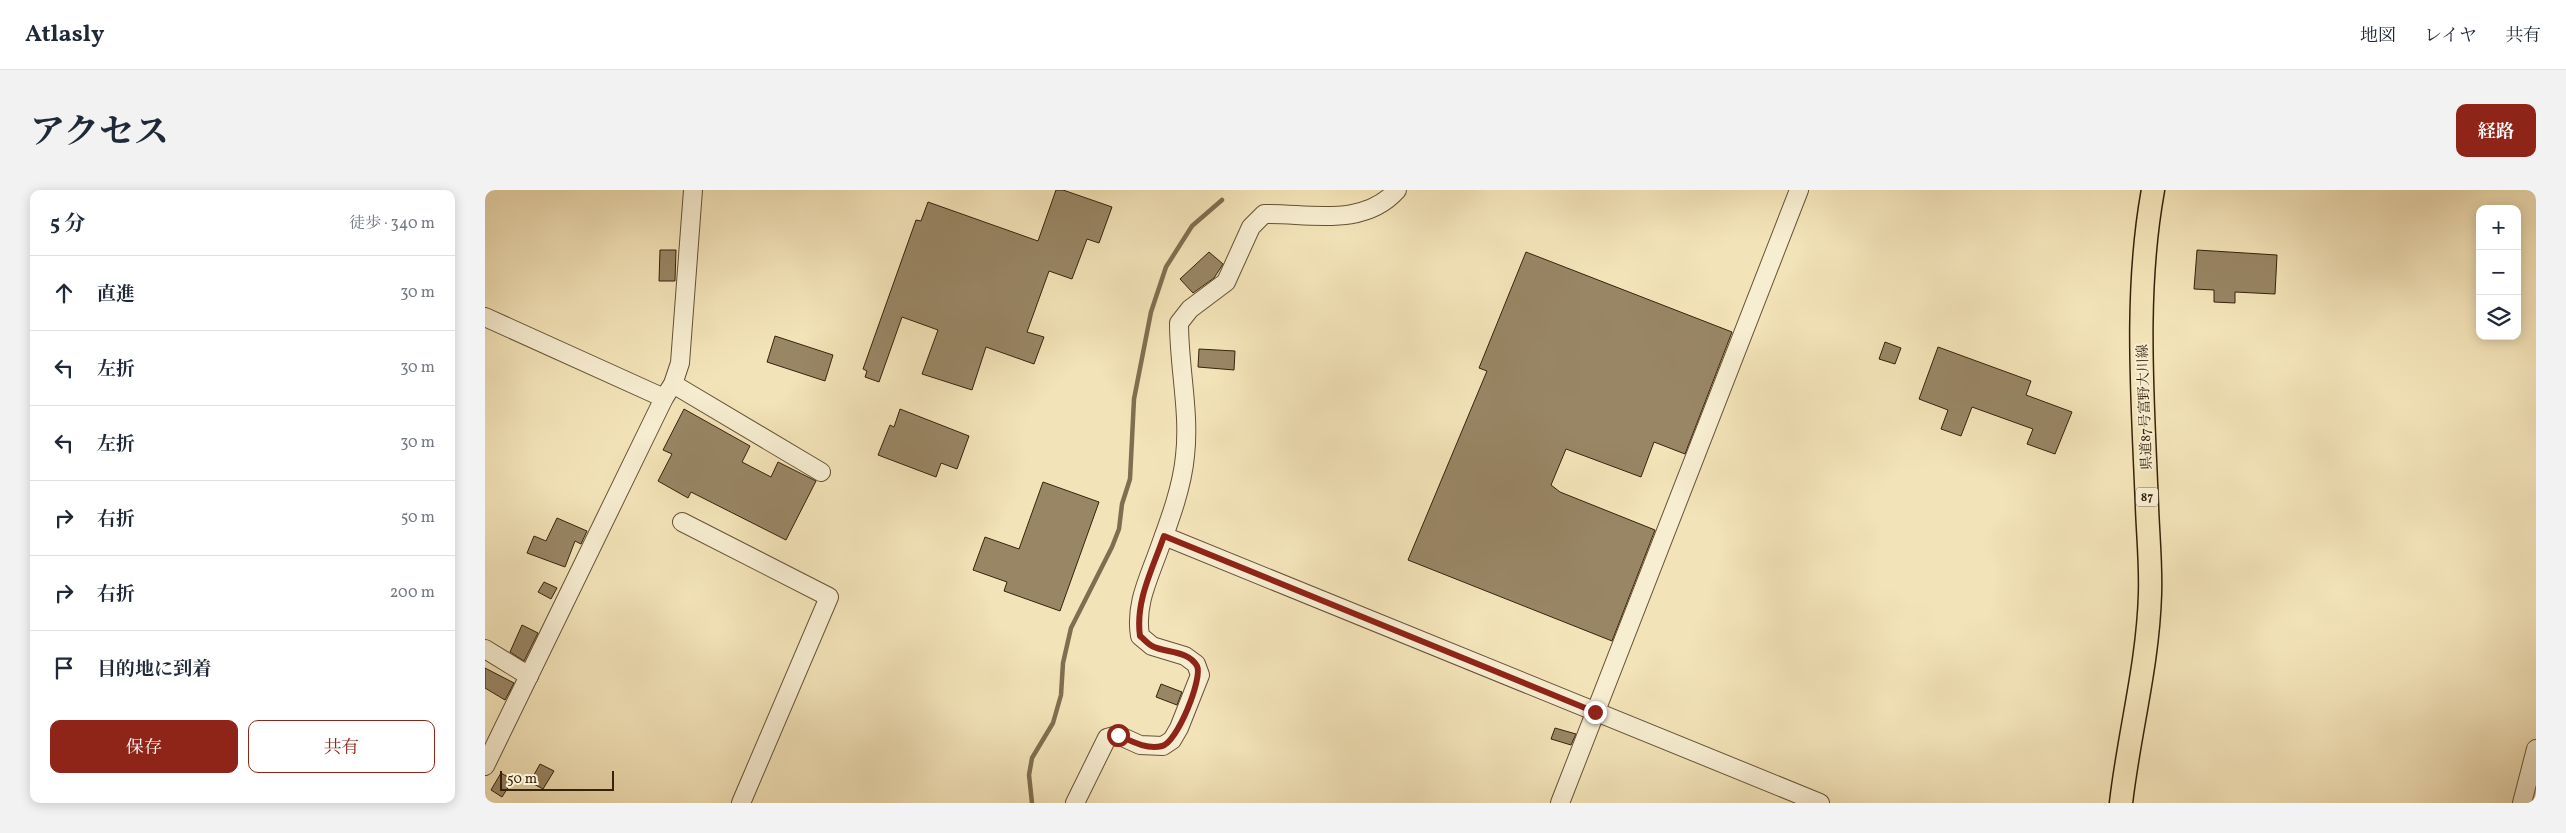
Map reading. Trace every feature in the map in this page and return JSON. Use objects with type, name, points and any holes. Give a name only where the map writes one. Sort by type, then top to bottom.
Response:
[{"type":"main road","name":"県道87号富野大川線","points":[[2121,803],[2126,760],[2147,643],[2151,593],[2142,359],[2143,265],[2153,190]]},
{"type":"street","points":[[485,766],[680,363],[693,190]]},
{"type":"street","points":[[1075,803],[1107,738],[1118,735],[1140,745],[1163,746],[1172,740],[1179,728],[1200,675],[1196,664],[1185,656],[1152,646],[1140,636],[1137,618],[1140,602],[1164,536],[1185,457],[1186,412],[1179,323],[1190,309],[1226,282],[1251,227],[1264,214],[1352,216],[1375,209],[1397,190]]},
{"type":"street","points":[[1560,803],[1799,190]]},
{"type":"street","points":[[485,317],[668,391],[821,472]]},
{"type":"street","points":[[683,522],[829,597],[741,803]]},
{"type":"street","points":[[1164,536],[1820,803]]},
{"type":"street","points":[[485,649],[529,676]]},
{"type":"street","points":[[2522,803],[2536,749]]},
{"type":"building","points":[[1056,190],[1063,190],[1112,207],[1099,243],[1087,239],[1072,279],[1049,271],[1027,332],[1044,337],[1034,364],[986,347],[972,390],[922,374],[938,330],[902,317],[879,382],[865,377],[867,371],[863,369],[916,220],[921,221],[928,202],[1038,241]]},
{"type":"building","points":[[660,250],[676,250],[675,281],[659,281]]},
{"type":"building","points":[[2197,250],[2277,255],[2275,294],[2235,292],[2235,303],[2214,302],[2214,290],[2194,289]]},
{"type":"building","points":[[1209,252],[1223,264],[1214,278],[1193,293],[1180,279]]},
{"type":"building","points":[[1526,252],[1732,332],[1685,454],[1654,442],[1641,477],[1566,449],[1551,485],[1560,492],[1655,530],[1612,641],[1408,560],[1487,371],[1479,368]]},
{"type":"building","points":[[775,336],[833,355],[825,381],[767,362]]},
{"type":"building","points":[[1885,342],[1901,348],[1895,364],[1879,359]]},
{"type":"building","points":[[1938,347],[2031,381],[2026,395],[2072,412],[2055,454],[2027,444],[2033,429],[1972,407],[1961,436],[1941,429],[1948,410],[1919,399]]},
{"type":"building","points":[[1199,349],[1235,351],[1234,370],[1198,367]]},
{"type":"building","points":[[684,409],[750,446],[742,462],[771,477],[778,462],[816,481],[786,540],[691,492],[688,498],[658,481],[672,454],[663,450]]},
{"type":"building","points":[[900,409],[969,436],[957,469],[941,463],[936,477],[878,455],[890,425],[894,427]]},
{"type":"building","points":[[1043,482],[1099,502],[1060,611],[1004,591],[1007,582],[973,570],[985,537],[1019,549]]},
{"type":"building","points":[[557,518],[587,531],[581,544],[575,541],[565,567],[527,553],[534,536],[546,541]]},
{"type":"building","points":[[544,582],[557,588],[551,599],[538,592]]},
{"type":"building","points":[[522,625],[538,633],[524,661],[510,652]]},
{"type":"building","points":[[485,668],[514,683],[505,700],[485,688]]},
{"type":"building","points":[[1161,684],[1182,692],[1177,705],[1156,697]]},
{"type":"building","points":[[1555,728],[1576,734],[1571,745],[1551,739]]},
{"type":"building","points":[[540,764],[554,771],[543,789],[530,782]]},
{"type":"building","points":[[501,773],[513,780],[502,797],[491,790]]},
{"type":"waterway","points":[[1032,803],[1029,775],[1032,758],[1053,723],[1061,695],[1063,663],[1071,628],[1112,547],[1119,529],[1122,504],[1130,479],[1134,399],[1151,312],[1166,267],[1192,226],[1222,200]]},
{"type":"route","points":[[1118,735],[1140,745],[1163,746],[1172,740],[1179,728],[1200,675],[1196,664],[1185,656],[1152,646],[1140,636],[1137,618],[1140,602],[1164,536],[1595,712]]}]
